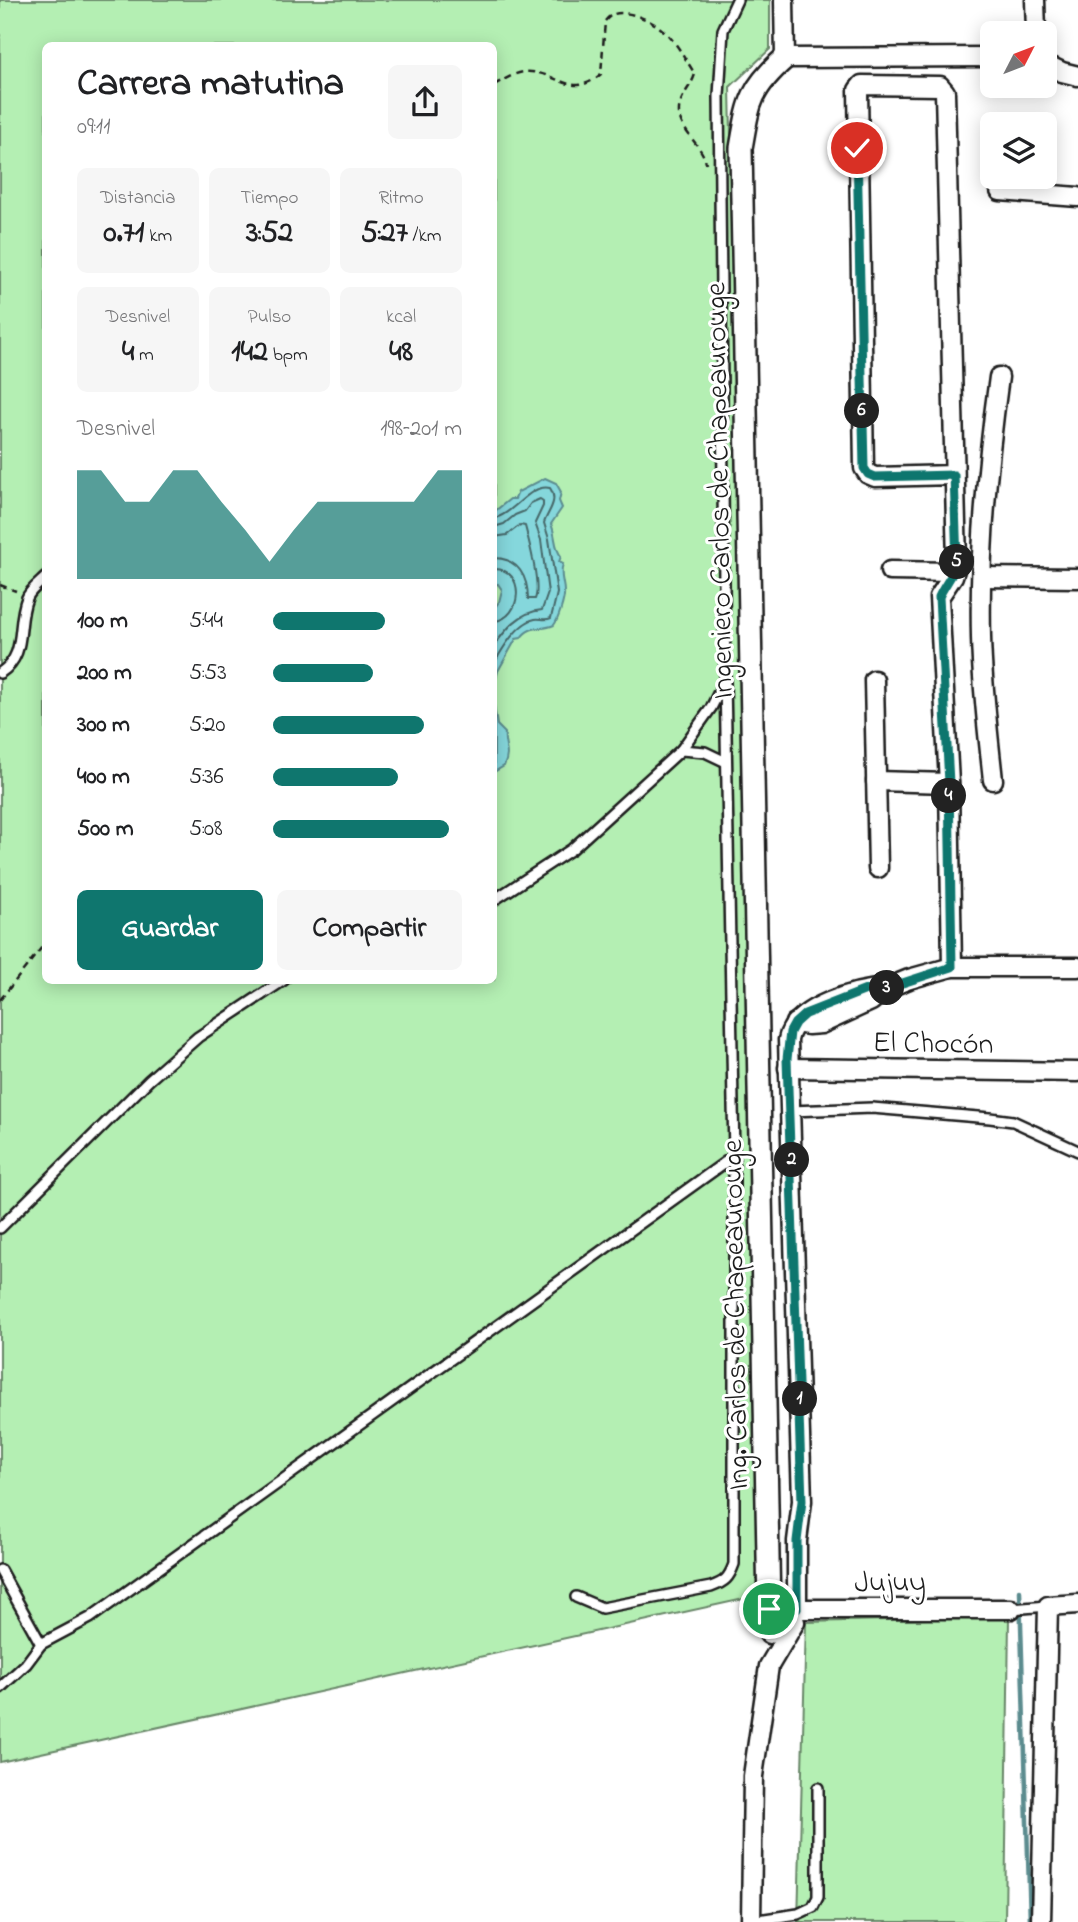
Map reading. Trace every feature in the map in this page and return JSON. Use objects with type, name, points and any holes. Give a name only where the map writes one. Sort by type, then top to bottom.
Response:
[{"type":"street","points":[[784,0],[785,58],[980,57]]},
{"type":"street","points":[[1035,0],[1036,21]]},
{"type":"street","name":"Ingeniero Carlos de Chapeaurouge","points":[[757,995],[741,148],[749,102],[766,74],[785,58]]},
{"type":"street","points":[[1057,70],[1078,76]]},
{"type":"street","points":[[952,967],[949,783],[939,597],[957,563],[945,92],[940,86],[862,85],[858,90],[857,148],[864,468],[868,474],[875,477],[954,475]]},
{"type":"street","points":[[1000,191],[1078,197]]},
{"type":"street","points":[[993,780],[981,638],[989,445],[999,377]]},
{"type":"street","points":[[890,571],[954,572]]},
{"type":"street","points":[[982,577],[1078,578]]},
{"type":"street","points":[[874,680],[878,868]]},
{"type":"street","points":[[876,781],[949,783]]},
{"type":"street","points":[[751,1921],[755,1762],[769,1666],[801,1614],[797,1541],[802,1501],[788,1064],[790,1032],[795,1023],[817,1007],[866,990],[887,988],[952,967],[1078,967]]},
{"type":"street","name":"Ing. Carlos de Chapeaurouge","points":[[757,995],[769,1634]]},
{"type":"street","name":"El Chocón","points":[[788,1064],[1078,1072]]},
{"type":"street","points":[[1041,1922],[1039,1607],[1078,1604]]},
{"type":"street","name":"Jujuy","points":[[769,1609],[801,1614],[1011,1609]]},
{"type":"lane","points":[[576,1597],[601,1608],[711,1587],[730,1577],[734,1564],[734,1156],[726,762],[719,96],[723,30],[737,0]]},
{"type":"lane","points":[[0,673],[9,667],[17,655],[28,596],[42,582]]},
{"type":"lane","points":[[497,898],[572,849],[681,750],[711,708],[725,680]]},
{"type":"lane","points":[[681,750],[705,752],[726,762]]},
{"type":"lane","points":[[0,1228],[149,1080],[198,1037],[278,984]]},
{"type":"lane","points":[[790,1111],[872,1108],[1013,1121],[1078,1151]]},
{"type":"lane","points":[[0,1688],[26,1664],[41,1644],[90,1618],[734,1156]]},
{"type":"lane","points":[[0,1570],[41,1644]]},
{"type":"lane","points":[[1011,1609],[1039,1607]]},
{"type":"lane","points":[[751,1921],[798,1914],[813,1907],[818,1897],[818,1788]]},
{"type":"path","points":[[497,84],[523,72],[538,73],[572,85],[580,86],[593,81],[601,74],[605,21],[610,15],[622,12],[650,20],[663,27],[695,74],[692,85],[680,103],[679,114],[683,126],[704,154],[707,167]]},
{"type":"path","points":[[0,585],[28,596]]},
{"type":"path","points":[[0,1000],[42,947]]},
{"type":"green space","points":[[0,0],[770,0],[770,49],[730,87],[762,1595],[0,1762]]},
{"type":"green space","points":[[1009,1617],[1005,1922],[798,1922],[806,1622]]},
{"type":"water","points":[[545,478],[556,483],[561,492],[559,501],[562,508],[551,524],[561,556],[559,562],[563,564],[564,595],[554,625],[532,629],[516,639],[497,675],[497,604],[502,590],[497,584],[497,509],[510,499],[515,499],[518,492]]},
{"type":"water","points":[[497,725],[505,733],[507,752],[504,766],[497,770]]},
{"type":"waterway","points":[[1020,1591],[1030,1922]]},
{"type":"route","points":[[769,1609],[797,1609],[797,1541],[802,1501],[787,1059],[790,1032],[795,1023],[817,1007],[866,990],[887,988],[952,967],[949,783],[939,597],[953,576],[957,563],[954,475],[875,477],[868,474],[864,468],[857,148]]}]
